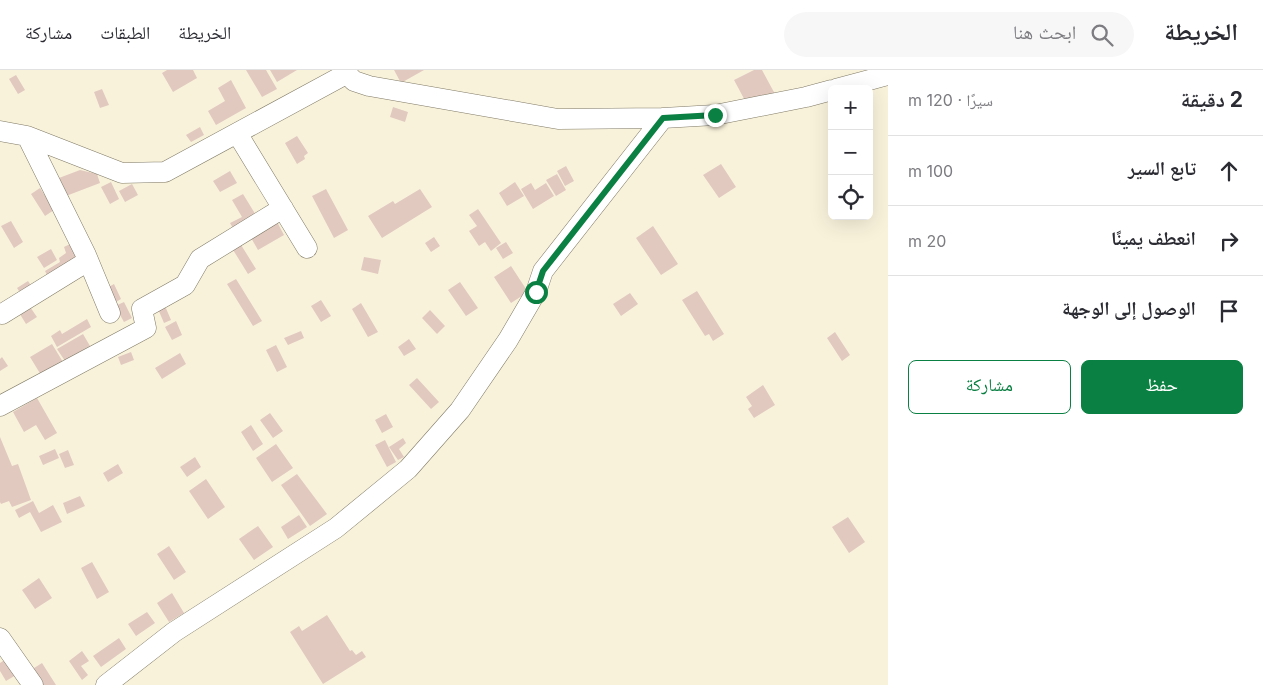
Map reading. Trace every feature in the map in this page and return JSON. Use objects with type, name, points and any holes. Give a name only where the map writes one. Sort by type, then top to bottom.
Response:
[{"type":"street","points":[[0,131],[27,136],[122,173],[165,172],[344,72],[354,81],[368,86],[558,119],[663,118],[715,115],[828,91]]},
{"type":"street","points":[[851,85],[888,75]]},
{"type":"street","points":[[106,685],[174,632],[336,528],[408,469],[460,410],[508,340],[536,292],[543,271],[663,118]]},
{"type":"street","points":[[236,133],[307,248]]},
{"type":"street","points":[[27,136],[88,261],[110,313]]},
{"type":"street","points":[[0,406],[146,328],[142,309],[185,285],[200,259],[283,208]]},
{"type":"street","points":[[2,314],[88,261]]},
{"type":"street","points":[[0,638],[33,685]]},
{"type":"building","points":[[167,70],[193,70],[197,78],[173,92],[162,73]]},
{"type":"building","points":[[246,70],[266,70],[277,89],[262,97]]},
{"type":"building","points":[[270,70],[297,70],[277,82]]},
{"type":"building","points":[[394,70],[424,70],[401,83]]},
{"type":"building","points":[[754,70],[762,70],[775,94],[749,108],[734,80]]},
{"type":"building","points":[[16,75],[25,90],[18,94],[9,79]]},
{"type":"building","points":[[231,80],[246,108],[216,125],[208,111],[225,101],[218,88]]},
{"type":"building","points":[[102,89],[109,105],[100,108],[94,92]]},
{"type":"building","points":[[393,107],[408,112],[405,122],[390,117]]},
{"type":"building","points":[[200,127],[204,135],[191,142],[186,135]]},
{"type":"building","points":[[297,136],[308,153],[304,156],[305,159],[297,164],[285,143]]},
{"type":"building","points":[[721,164],[736,187],[719,198],[703,175]]},
{"type":"building","points":[[566,166],[574,181],[565,186],[557,171]]},
{"type":"building","points":[[80,170],[97,174],[100,183],[66,196],[59,178]]},
{"type":"building","points":[[230,171],[237,183],[220,192],[213,181]]},
{"type":"building","points":[[557,174],[566,190],[556,196],[546,180]]},
{"type":"building","points":[[111,182],[119,199],[110,204],[101,187]]},
{"type":"building","points":[[515,182],[524,196],[507,206],[499,193]]},
{"type":"building","points":[[531,183],[535,190],[546,183],[554,196],[533,209],[521,189]]},
{"type":"building","points":[[132,184],[138,195],[125,202],[119,191]]},
{"type":"building","points":[[40,188],[54,210],[45,216],[31,194]]},
{"type":"building","points":[[326,189],[348,230],[334,238],[312,196]]},
{"type":"building","points":[[420,189],[432,207],[382,238],[368,216],[393,201],[395,204]]},
{"type":"building","points":[[243,194],[257,217],[234,230],[230,223],[242,217],[232,200]]},
{"type":"building","points":[[478,209],[501,243],[491,251],[485,242],[479,246],[469,231],[477,226],[469,215]]},
{"type":"building","points":[[276,220],[284,235],[258,250],[250,236]]},
{"type":"building","points":[[11,221],[23,242],[14,248],[1,226]]},
{"type":"building","points":[[653,226],[678,264],[661,275],[636,238]]},
{"type":"building","points":[[434,237],[440,246],[431,252],[425,243]]},
{"type":"building","points":[[238,240],[256,269],[248,274],[230,245]]},
{"type":"building","points":[[506,242],[513,253],[503,259],[496,248]]},
{"type":"building","points":[[72,243],[82,259],[49,279],[45,271],[60,262],[59,258],[66,253],[64,247]]},
{"type":"building","points":[[51,249],[57,260],[44,268],[37,257]]},
{"type":"building","points":[[364,257],[381,260],[378,274],[361,270]]},
{"type":"building","points":[[511,266],[528,292],[511,303],[494,277]]},
{"type":"building","points":[[236,279],[262,321],[253,326],[227,284]]},
{"type":"building","points":[[28,281],[32,287],[21,294],[17,288]]},
{"type":"building","points":[[460,282],[478,308],[466,316],[448,290]]},
{"type":"building","points":[[114,284],[121,299],[114,303],[107,288]]},
{"type":"building","points":[[697,291],[724,334],[713,341],[709,334],[705,336],[682,300]]},
{"type":"building","points":[[630,293],[638,304],[621,316],[613,304]]},
{"type":"building","points":[[321,300],[331,316],[321,322],[311,306]]},
{"type":"building","points":[[124,302],[132,318],[124,322],[115,306]]},
{"type":"building","points":[[361,303],[378,332],[368,337],[352,309]]},
{"type":"building","points":[[28,304],[37,317],[26,324],[18,311]]},
{"type":"building","points":[[165,306],[171,320],[164,323],[158,309]]},
{"type":"building","points":[[430,310],[445,326],[437,334],[422,318]]},
{"type":"building","points":[[87,319],[91,327],[57,347],[51,336],[60,330],[62,334]]},
{"type":"building","points":[[176,321],[182,335],[172,340],[165,327]]},
{"type":"building","points":[[301,331],[304,338],[288,345],[284,338]]},
{"type":"building","points":[[835,332],[850,355],[842,361],[827,338]]},
{"type":"building","points":[[83,334],[90,346],[65,361],[57,349]]},
{"type":"building","points":[[409,339],[416,349],[404,356],[398,347]]},
{"type":"building","points":[[52,344],[63,362],[41,375],[30,357]]},
{"type":"building","points":[[276,345],[287,367],[277,372],[266,350]]},
{"type":"building","points":[[131,352],[134,360],[121,365],[118,357]]},
{"type":"building","points":[[180,353],[186,364],[162,379],[155,368]]},
{"type":"building","points":[[2,357],[8,366],[0,371],[0,359]]},
{"type":"building","points":[[417,378],[439,402],[431,409],[409,385]]},
{"type":"building","points":[[763,385],[775,405],[754,418],[748,409],[752,406],[746,397]]},
{"type":"building","points":[[37,398],[57,433],[45,440],[36,425],[24,432],[13,412]]},
{"type":"building","points":[[270,413],[283,431],[273,438],[260,420]]},
{"type":"building","points":[[386,414],[393,427],[382,433],[375,420]]},
{"type":"building","points":[[251,425],[263,444],[253,451],[241,432]]},
{"type":"building","points":[[0,437],[12,466],[18,464],[31,500],[12,507],[9,501],[1,504],[0,502]]},
{"type":"building","points":[[403,438],[406,443],[399,449],[404,457],[398,460],[389,447]]},
{"type":"building","points":[[385,440],[396,462],[387,467],[375,445]]},
{"type":"building","points":[[276,444],[293,468],[272,482],[256,458]]},
{"type":"building","points":[[55,449],[59,458],[43,465],[39,456]]},
{"type":"building","points":[[68,450],[74,465],[65,468],[59,454]]},
{"type":"building","points":[[195,457],[201,467],[187,477],[180,467]]},
{"type":"building","points":[[118,464],[123,473],[108,482],[103,473]]},
{"type":"building","points":[[297,474],[327,514],[310,526],[281,485]]},
{"type":"building","points":[[206,479],[225,507],[208,519],[189,491]]},
{"type":"building","points":[[80,496],[85,506],[67,514],[63,503]]},
{"type":"building","points":[[33,501],[39,513],[53,505],[62,522],[41,532],[30,512],[19,518],[15,510]]},
{"type":"building","points":[[299,515],[307,527],[288,539],[281,527]]},
{"type":"building","points":[[848,517],[865,542],[849,553],[832,527]]},
{"type":"building","points":[[258,526],[273,547],[254,560],[239,539]]},
{"type":"building","points":[[169,546],[186,572],[174,580],[157,554]]},
{"type":"building","points":[[92,562],[109,592],[97,599],[81,568]]},
{"type":"building","points":[[39,578],[52,598],[35,609],[22,590]]},
{"type":"building","points":[[172,593],[184,613],[169,622],[157,603]]},
{"type":"building","points":[[147,612],[155,623],[136,636],[128,624]]},
{"type":"building","points":[[327,615],[350,651],[352,650],[356,655],[362,651],[366,657],[323,684],[290,632],[299,626],[302,631]]},
{"type":"building","points":[[119,638],[126,649],[101,667],[93,656]]},
{"type":"building","points":[[82,651],[89,661],[81,666],[88,675],[82,680],[69,661]]},
{"type":"building","points":[[6,659],[16,675],[6,681],[0,671],[0,663]]},
{"type":"building","points":[[42,663],[56,685],[41,685],[31,670]]},
{"type":"route","points":[[536,292],[543,271],[663,118],[715,115]]}]
